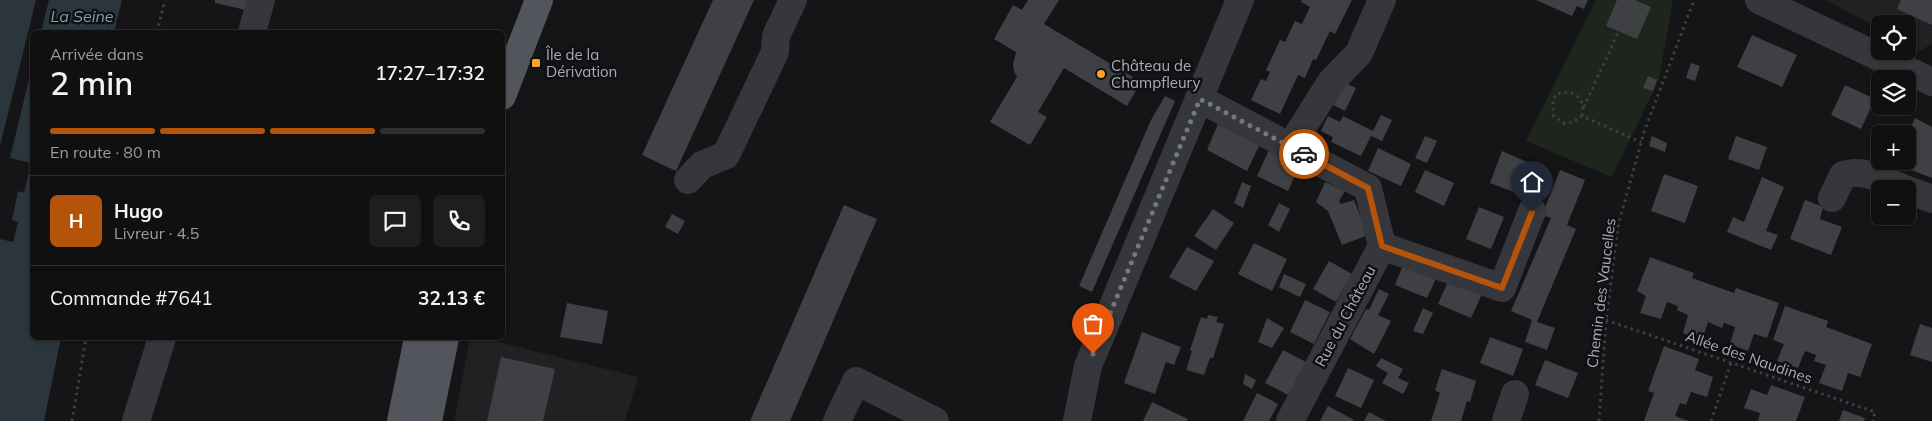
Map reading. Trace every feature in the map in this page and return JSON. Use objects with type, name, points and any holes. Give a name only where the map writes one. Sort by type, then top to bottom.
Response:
[{"type":"main road","points":[[505,45],[524,0]]},
{"type":"main road","points":[[505,88],[539,0]]},
{"type":"main road","points":[[401,421],[418,340]]},
{"type":"main road","points":[[428,421],[445,340]]},
{"type":"street","points":[[253,30],[261,0]]},
{"type":"street","points":[[688,180],[702,165],[726,155],[775,52],[776,36],[793,0]]},
{"type":"street","points":[[1077,421],[1088,366],[1240,0]]},
{"type":"street","points":[[1290,147],[1331,82],[1359,53],[1382,0]]},
{"type":"street","points":[[1759,0],[1932,82]]},
{"type":"street","points":[[1200,99],[1368,188],[1382,246],[1502,288],[1532,212]]},
{"type":"street","points":[[1832,198],[1843,175],[1853,172],[1865,173],[1883,180]]},
{"type":"street","points":[[1916,193],[1932,199]]},
{"type":"street","name":"Rue du Château","points":[[1290,421],[1382,246]]},
{"type":"street","points":[[136,421],[161,340]]},
{"type":"street","points":[[837,421],[856,381],[935,421]]},
{"type":"street","points":[[1506,421],[1515,394]]},
{"type":"path","points":[[158,30],[165,0]]},
{"type":"path","points":[[1583,108],[1580,99],[1573,93],[1564,91],[1556,94],[1553,100],[1553,115],[1565,124],[1574,122],[1582,116],[1583,108],[1633,0]]},
{"type":"path","name":"Chemin des Vaucelles","points":[[1599,421],[1606,320],[1618,226],[1641,142],[1694,0]]},
{"type":"path","points":[[1582,116],[1641,142]]},
{"type":"path","name":"Allée des Naudines","points":[[1606,320],[1875,412],[1873,421]]},
{"type":"path","points":[[72,421],[86,340]]},
{"type":"path","points":[[1711,421],[1731,363]]},
{"type":"shaded area","points":[[1596,0],[1673,0],[1659,79],[1612,177],[1526,141]]},
{"type":"shaded area","points":[[1826,0],[1932,0],[1932,43],[1920,51],[1916,49],[1916,15],[1871,15],[1871,24]]},
{"type":"shaded area","points":[[470,340],[490,340],[638,377],[625,421],[454,421]]},
{"type":"water","name":"La Seine","points":[[0,0],[36,0],[0,146]]},
{"type":"water","name":"La Seine","points":[[49,0],[122,0],[114,30],[42,30]]},
{"type":"water","points":[[30,75],[30,163],[10,158]]},
{"type":"water","points":[[30,167],[30,340],[61,340],[44,421],[0,421],[0,239],[13,242],[18,222],[12,220],[18,191],[24,193]]},
{"type":"building","points":[[215,0],[249,0],[246,10],[215,3]]},
{"type":"building","points":[[713,0],[754,0],[676,171],[642,155]]},
{"type":"building","name":"Château de Champfleury","points":[[1028,0],[1059,0],[1044,24],[1141,82],[1127,106],[1064,68],[1038,112],[1047,117],[1030,145],[990,122],[1017,77],[1013,65],[1016,52],[994,39],[1013,5],[1022,10]]},
{"type":"building","points":[[1302,0],[1352,0],[1335,34],[1330,31],[1316,60],[1313,59],[1305,78],[1298,75],[1280,114],[1251,100],[1261,79],[1266,81],[1270,72],[1266,70],[1280,40],[1285,42],[1295,21],[1302,24],[1310,7],[1301,2]]},
{"type":"building","points":[[1536,0],[1588,0],[1584,9],[1577,6],[1572,16]]},
{"type":"building","points":[[1617,0],[1635,0],[1651,7],[1637,39],[1606,26]]},
{"type":"building","points":[[1901,0],[1932,0],[1932,25],[1916,18],[1916,15],[1910,15],[1897,9]]},
{"type":"building","points":[[1752,35],[1797,55],[1782,87],[1737,67]]},
{"type":"building","points":[[1691,63],[1700,66],[1695,81],[1686,78]]},
{"type":"building","points":[[1648,76],[1657,80],[1653,91],[1643,88]]},
{"type":"building","points":[[1343,82],[1356,88],[1345,111],[1333,105]]},
{"type":"building","points":[[1845,85],[1871,97],[1871,108],[1861,129],[1831,115]]},
{"type":"building","points":[[1165,96],[1175,101],[1092,292],[1079,286],[1151,120]]},
{"type":"building","points":[[1381,115],[1392,120],[1382,141],[1371,136],[1361,156],[1331,142],[1333,137],[1321,131],[1328,116],[1340,122],[1343,116],[1373,131]]},
{"type":"building","points":[[1915,118],[1932,127],[1932,178],[1911,170],[1916,170],[1917,157],[1916,125],[1912,125]]},
{"type":"building","points":[[1218,124],[1260,144],[1247,171],[1207,150]]},
{"type":"building","points":[[1425,136],[1437,141],[1427,163],[1415,158]]},
{"type":"building","points":[[1652,136],[1667,143],[1665,152],[1649,146]]},
{"type":"building","points":[[1736,136],[1767,147],[1759,170],[1728,159]]},
{"type":"building","points":[[1378,148],[1411,164],[1401,186],[1368,171]]},
{"type":"building","points":[[1269,150],[1300,164],[1288,191],[1257,176]]},
{"type":"building","points":[[1502,151],[1527,162],[1514,192],[1490,183]]},
{"type":"building","points":[[1425,170],[1454,183],[1444,206],[1415,192]]},
{"type":"building","points":[[1560,170],[1585,180],[1567,225],[1576,229],[1537,322],[1555,328],[1547,350],[1525,342],[1532,320],[1511,311],[1551,218],[1542,215]]},
{"type":"building","points":[[1664,174],[1698,186],[1685,223],[1651,211]]},
{"type":"building","points":[[1762,177],[1784,187],[1766,231],[1778,235],[1771,250],[1727,232],[1733,217],[1744,222]]},
{"type":"building","points":[[1242,182],[1251,186],[1243,208],[1234,203]]},
{"type":"building","points":[[1325,182],[1345,191],[1339,201],[1341,204],[1354,200],[1368,235],[1342,245],[1328,211],[1316,202]]},
{"type":"building","points":[[1805,200],[1823,207],[1820,219],[1842,227],[1831,255],[1790,239]]},
{"type":"building","points":[[1279,203],[1290,209],[1279,232],[1268,225]]},
{"type":"building","points":[[844,205],[877,219],[790,421],[750,421]]},
{"type":"building","points":[[1479,207],[1504,217],[1491,249],[1466,239]]},
{"type":"building","points":[[1213,209],[1234,223],[1216,250],[1194,236]]},
{"type":"building","points":[[672,214],[685,221],[678,234],[665,227]]},
{"type":"building","points":[[1254,243],[1287,259],[1272,291],[1238,274]]},
{"type":"building","points":[[1187,247],[1214,261],[1196,291],[1169,277]]},
{"type":"building","points":[[1650,257],[1694,273],[1692,278],[1734,293],[1736,288],[1779,303],[1767,338],[1754,334],[1748,351],[1730,344],[1735,327],[1724,323],[1722,328],[1708,322],[1702,340],[1683,333],[1688,315],[1677,310],[1678,306],[1667,302],[1661,319],[1640,313],[1646,296],[1637,291]]},
{"type":"building","points":[[1405,260],[1438,274],[1427,298],[1395,285]]},
{"type":"building","points":[[1329,261],[1352,274],[1336,302],[1313,289]]},
{"type":"building","points":[[1284,274],[1306,284],[1300,297],[1279,287]]},
{"type":"building","points":[[1449,279],[1482,294],[1471,318],[1438,304]]},
{"type":"building","points":[[1379,289],[1389,294],[1378,315],[1391,321],[1374,354],[1350,339],[1366,309],[1369,310]]},
{"type":"building","points":[[1305,300],[1330,312],[1314,344],[1290,332]]},
{"type":"building","points":[[567,303],[608,311],[602,344],[560,337]]},
{"type":"building","points":[[1785,306],[1828,321],[1826,327],[1872,344],[1860,377],[1848,373],[1842,391],[1819,383],[1826,365],[1814,361],[1816,355],[1805,351],[1798,368],[1777,361],[1784,344],[1773,340]]},
{"type":"building","points":[[1423,308],[1433,313],[1423,334],[1413,331]]},
{"type":"building","points":[[1208,315],[1218,317],[1216,322],[1224,324],[1213,358],[1210,358],[1204,375],[1186,370],[1192,351],[1190,350],[1201,317],[1207,319]]},
{"type":"building","points":[[1267,318],[1284,328],[1272,348],[1258,342]]},
{"type":"building","points":[[1920,324],[1932,328],[1932,362],[1910,355]]},
{"type":"building","points":[[1142,332],[1181,347],[1174,365],[1166,362],[1155,394],[1124,383]]},
{"type":"building","points":[[1490,337],[1523,349],[1513,376],[1480,363]]},
{"type":"building","points":[[1664,346],[1699,359],[1695,370],[1713,377],[1707,397],[1691,392],[1686,405],[1680,403],[1675,416],[1689,421],[1644,421],[1654,393],[1648,391]]},
{"type":"building","points":[[1283,350],[1308,363],[1290,396],[1265,383]]},
{"type":"building","points":[[501,357],[555,369],[543,421],[487,421]]},
{"type":"building","points":[[1381,358],[1403,369],[1398,378],[1409,383],[1403,394],[1382,383],[1388,373],[1376,366]]},
{"type":"building","points":[[1545,360],[1578,373],[1568,398],[1535,385]]},
{"type":"building","points":[[1348,368],[1374,380],[1361,408],[1335,396]]},
{"type":"building","points":[[1442,369],[1476,381],[1470,402],[1467,401],[1461,421],[1431,421],[1440,393],[1435,390]]},
{"type":"building","points":[[1245,374],[1256,380],[1252,389],[1243,384]]},
{"type":"building","points":[[1771,385],[1805,397],[1796,421],[1758,421],[1760,413],[1744,408],[1751,389],[1767,395]]},
{"type":"building","points":[[1257,393],[1278,404],[1269,421],[1243,421]]},
{"type":"building","points":[[1152,402],[1188,419],[1187,421],[1143,421]]},
{"type":"building","points":[[1328,406],[1354,420],[1320,421]]},
{"type":"building","points":[[1843,410],[1865,418],[1864,421],[1839,421]]},
{"type":"building","points":[[1369,412],[1386,421],[1364,421]]},
{"type":"way so far","points":[[1093,354],[1200,99],[1304,154]]},
{"type":"place","name":"Île de la Dérivation","points":[[536,63]]},
{"type":"place","name":"Château de Champfleury","points":[[1101,74]]},
{"type":"route","points":[[1304,154],[1368,188],[1382,246],[1502,288],[1532,212]]}]
